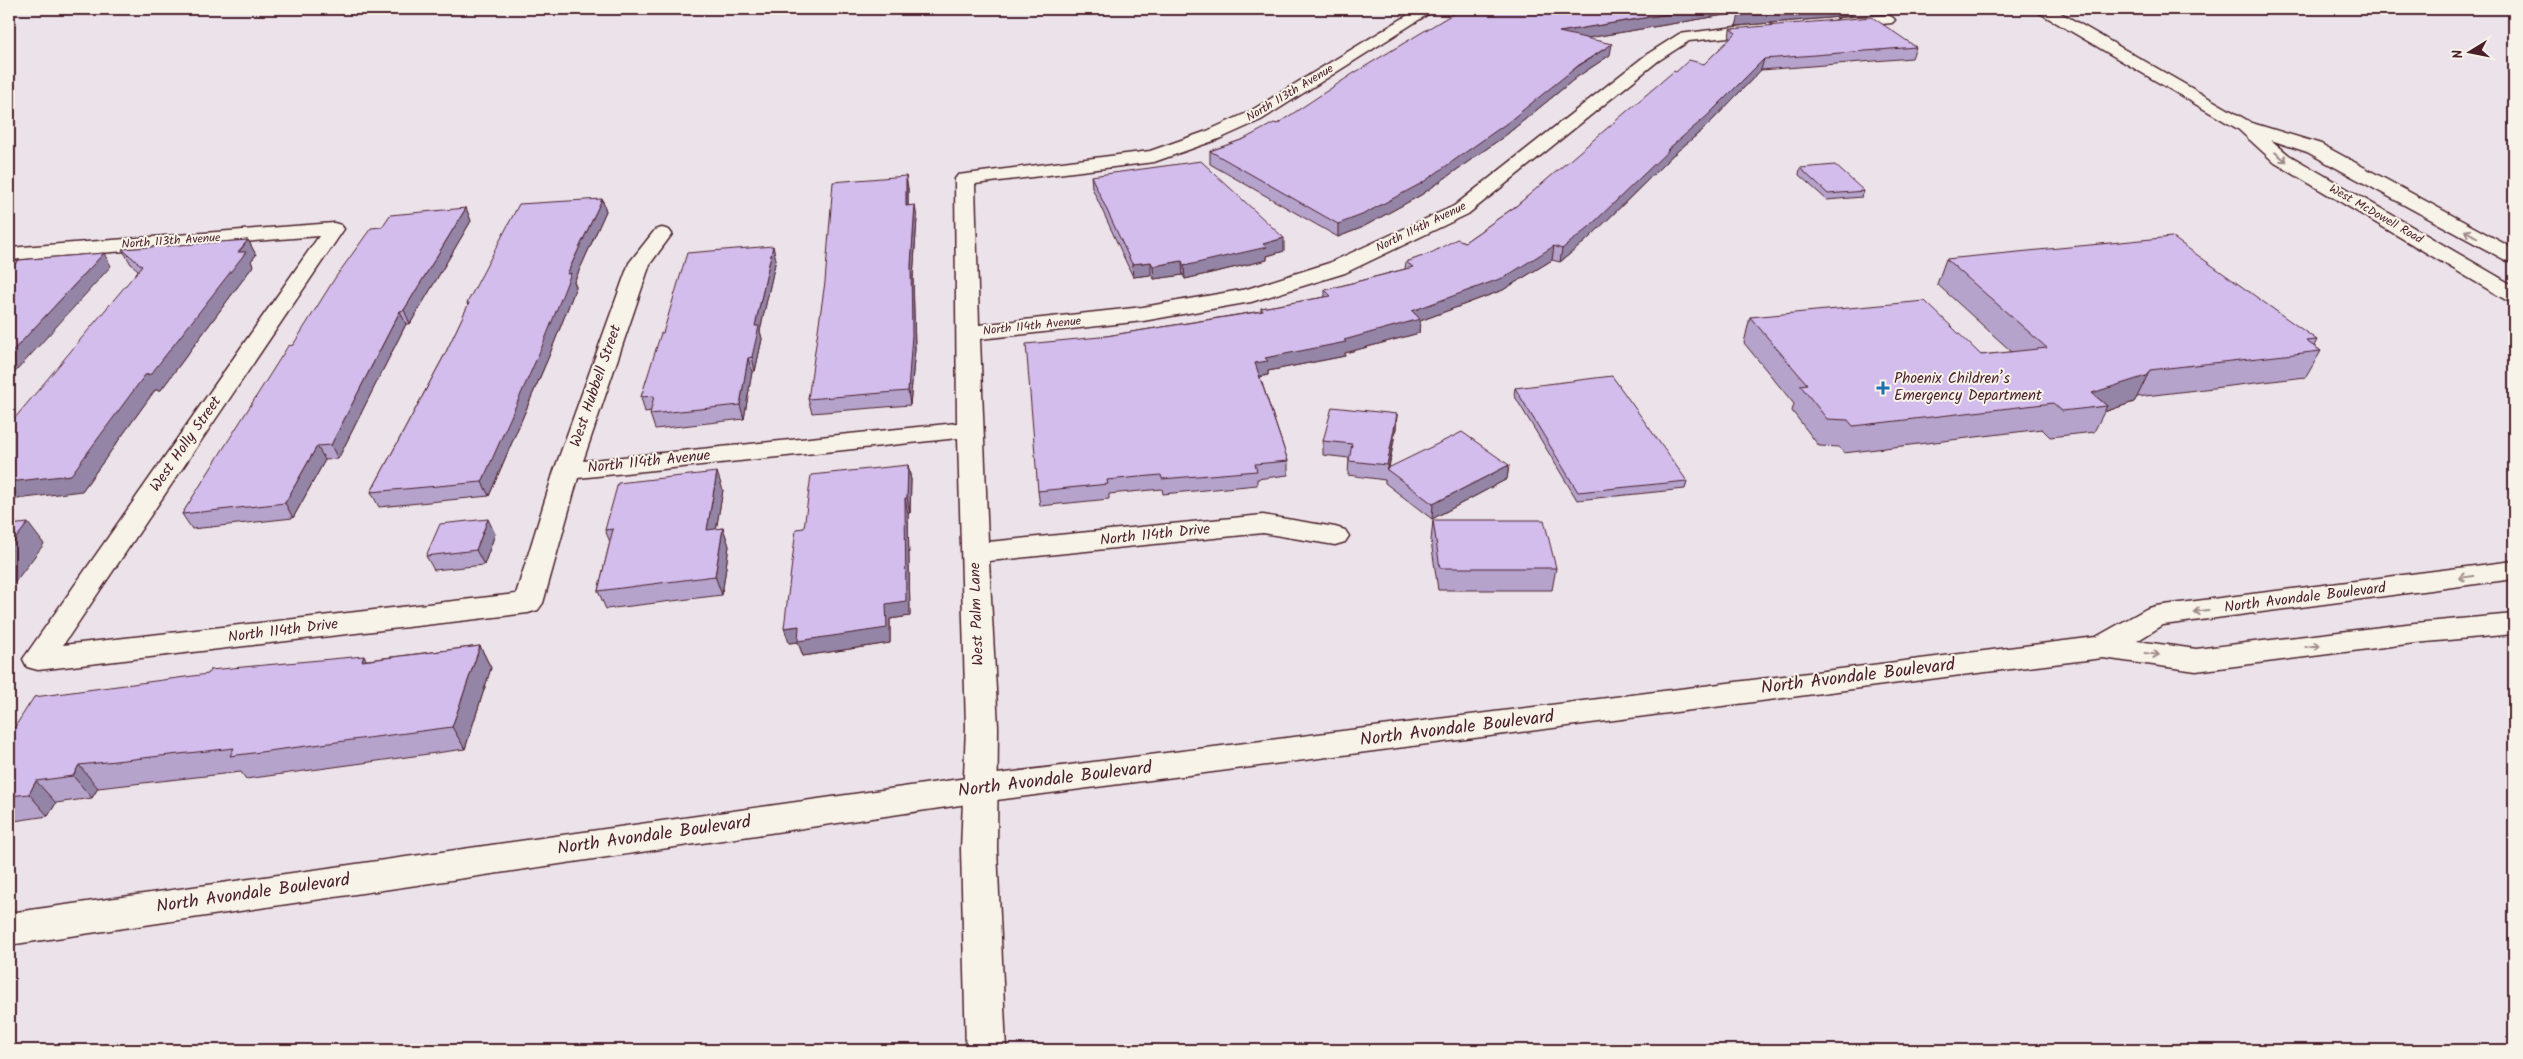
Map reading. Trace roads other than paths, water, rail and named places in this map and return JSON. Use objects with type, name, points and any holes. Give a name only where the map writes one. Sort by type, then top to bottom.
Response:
[{"type":"street","name":"North 113th Avenue","points":[[965,179],[1103,164],[1145,157],[1213,135],[1255,116],[1428,9]]},
{"type":"street","name":"West McDowell Road","points":[[2043,9],[2244,125],[2314,148],[2514,257]]},
{"type":"street","points":[[1817,25],[1879,14]]},
{"type":"street","name":"North 114th Avenue","points":[[969,333],[1143,314],[1251,295],[1337,268],[1461,210],[1652,58],[1685,37],[1787,27]]},
{"type":"street","name":"West McDowell Road","points":[[2244,125],[2282,159],[2514,295]]},
{"type":"street","name":"West Palm Lane","points":[[965,179],[970,429],[982,727],[979,849],[986,1050]]},
{"type":"street","name":"North 113th Avenue","points":[[9,254],[334,229]]},
{"type":"street","name":"West Holly Street","points":[[38,659],[334,229]]},
{"type":"street","name":"West Hubbell Street","points":[[528,603],[567,471],[640,263],[662,234]]},
{"type":"street","name":"North 114th Avenue","points":[[567,471],[970,429]]},
{"type":"street","name":"North 114th Drive","points":[[975,553],[1263,524],[1335,536]]},
{"type":"street","name":"North Avondale Boulevard","points":[[2103,647],[2156,616],[2514,570]]},
{"type":"street","name":"North 114th Drive","points":[[38,659],[528,603]]},
{"type":"street","name":"North Avondale Boulevard","points":[[9,929],[980,789],[2103,647],[2196,660],[2415,633],[2514,624]]},
{"type":"place","name":"Phoenix Children’s Emergency Department","points":[[1883,388]]}]
